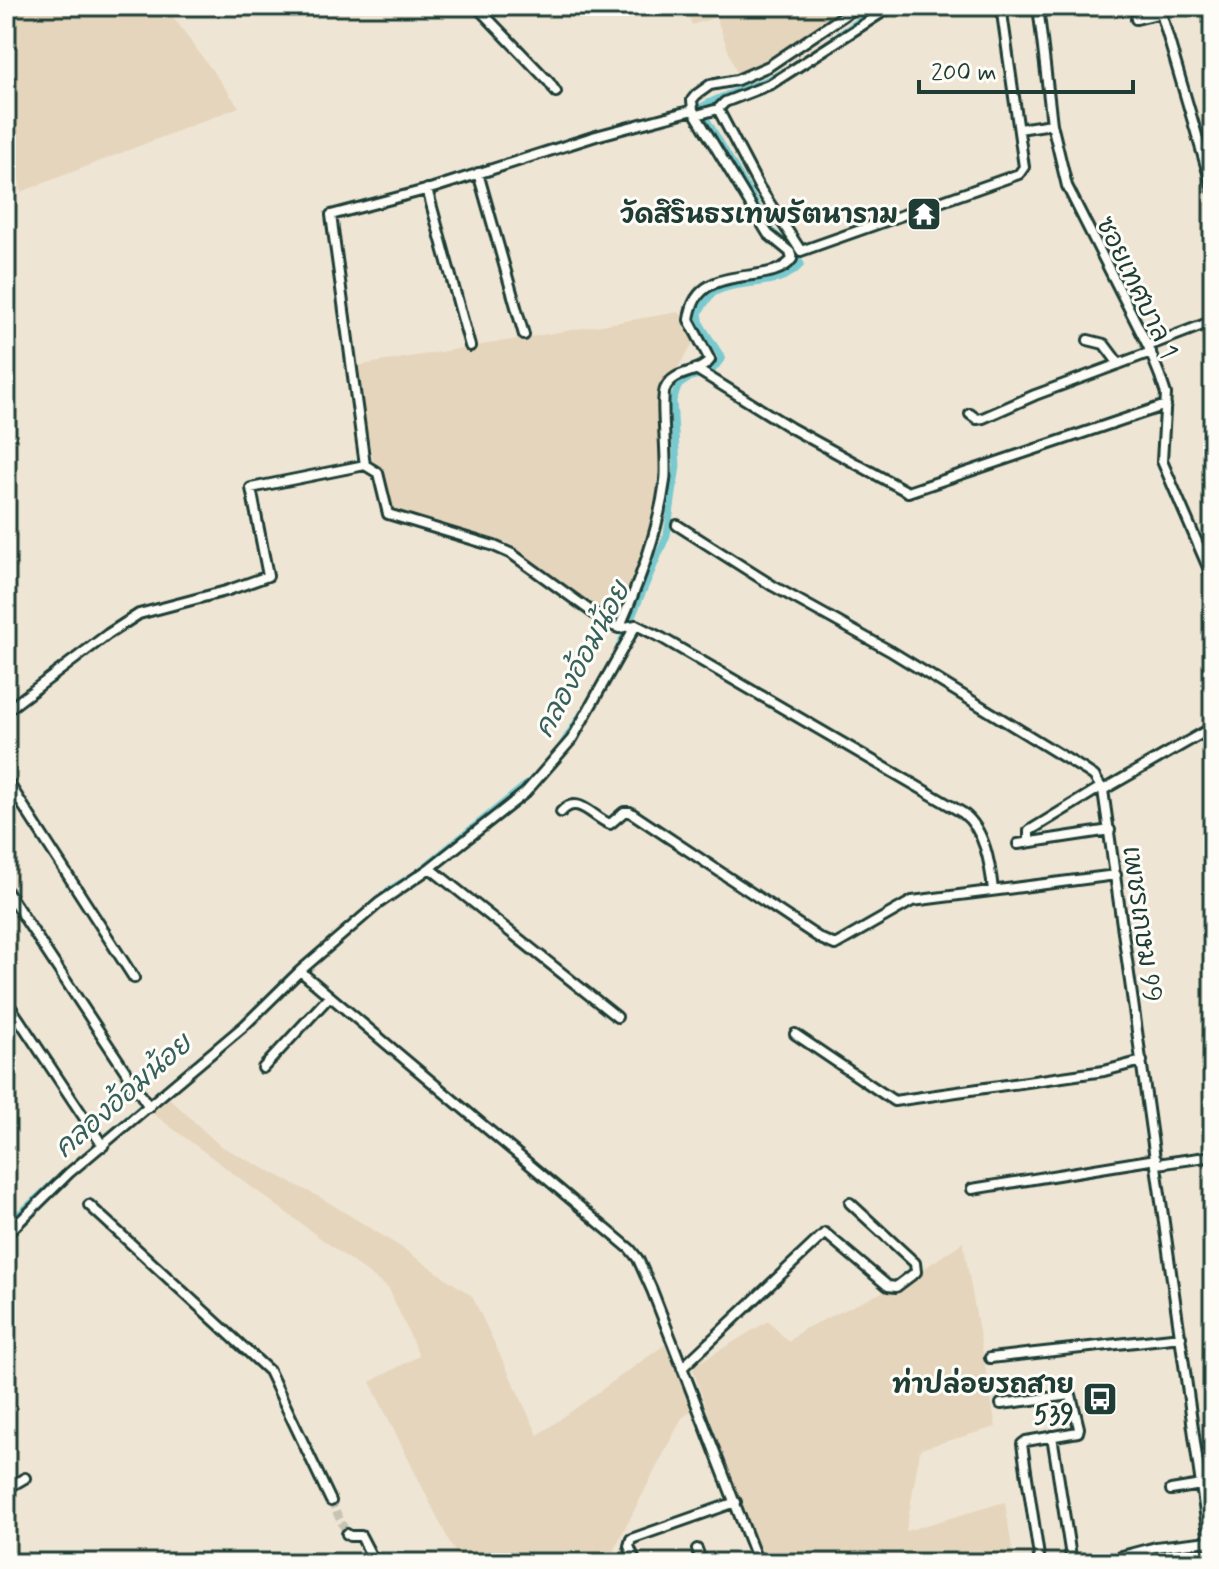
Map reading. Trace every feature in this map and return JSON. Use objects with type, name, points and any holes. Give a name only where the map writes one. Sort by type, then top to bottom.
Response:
[{"type":"street","points":[[476,6],[556,92]]},
{"type":"street","points":[[695,109],[710,85],[737,80],[769,66],[858,6]]},
{"type":"street","points":[[365,465],[331,215],[695,109],[715,110],[725,102],[771,84],[892,6]]},
{"type":"street","points":[[715,110],[759,187],[801,251],[1023,172],[1001,6]]},
{"type":"street","name":"ซอยเทศบาล 1","points":[[1038,6],[1052,124],[1072,200],[1149,349],[1164,386],[1166,405],[1162,461],[1213,579]]},
{"type":"street","points":[[1136,19],[1160,9],[1213,190]]},
{"type":"street","points":[[620,628],[649,556],[660,511],[665,478],[664,390],[674,378],[706,365],[710,360],[689,320],[695,303],[718,281],[769,271],[787,265],[792,259],[790,252],[768,234],[695,109]]},
{"type":"street","points":[[1019,129],[1052,124]]},
{"type":"street","points":[[478,173],[524,335]]},
{"type":"street","points":[[427,189],[470,346]]},
{"type":"street","points":[[970,414],[977,419],[983,418],[1119,364],[1213,321]]},
{"type":"street","points":[[1088,340],[1104,344],[1119,364]]},
{"type":"street","points":[[696,370],[908,492],[1166,405]]},
{"type":"street","points":[[6,711],[139,614],[226,591],[268,576],[251,488],[365,465],[378,473],[388,514],[503,549],[604,621],[620,628],[634,625],[662,638],[963,813],[975,824],[984,847],[993,890]]},
{"type":"street","points":[[677,525],[773,586],[892,652],[1085,770],[1102,789]]},
{"type":"street","points":[[6,1235],[100,1142],[245,1025],[300,971],[379,903],[430,868],[525,793],[572,739],[634,625]]},
{"type":"street","points":[[1029,842],[1029,831],[1213,727]]},
{"type":"street","points":[[6,779],[134,978]]},
{"type":"street","name":"เพชรเกษม 99","points":[[1102,789],[1212,1563]]},
{"type":"street","points":[[561,812],[569,804],[577,803],[610,824],[624,812],[630,812],[821,939],[835,945],[903,904],[1116,875]]},
{"type":"street","points":[[1018,844],[1110,830]]},
{"type":"street","points":[[430,868],[617,1017]]},
{"type":"street","points":[[6,890],[147,1104]]},
{"type":"street","points":[[300,971],[630,1249],[647,1279],[758,1563]]},
{"type":"street","points":[[263,1068],[329,997]]},
{"type":"street","points":[[6,1000],[100,1142]]},
{"type":"street","points":[[795,1034],[894,1101],[1104,1071],[1142,1061]]},
{"type":"street","points":[[972,1189],[1156,1161],[1213,1156]]},
{"type":"street","points":[[682,1368],[825,1233],[888,1286],[896,1287],[916,1272],[915,1263],[850,1203]]},
{"type":"street","points":[[89,1205],[269,1371],[331,1501]]},
{"type":"street","points":[[990,1358],[1181,1337]]},
{"type":"street","points":[[1001,1404],[1071,1395],[1079,1430],[1022,1444],[1040,1563]]},
{"type":"street","points":[[1052,1436],[1072,1563]]},
{"type":"street","points":[[6,1489],[25,1478]]},
{"type":"street","points":[[1171,1490],[1201,1485]]},
{"type":"street","points":[[636,1563],[629,1546],[631,1539],[736,1502]]},
{"type":"street","points":[[347,1534],[361,1536],[375,1563]]},
{"type":"street","points":[[1117,1563],[1122,1556],[1156,1547],[1209,1541]]},
{"type":"street","points":[[697,1549],[702,1563]]},
{"type":"shaded area","points":[[6,6],[165,6],[239,107],[21,192],[10,130],[6,129]]},
{"type":"shaded area","points":[[685,6],[852,6],[740,82],[716,17],[692,25]]},
{"type":"shaded area","points":[[679,312],[696,338],[663,392],[672,473],[663,532],[631,615],[619,625],[510,544],[381,508],[356,366]]},
{"type":"shaded area","points":[[169,1098],[219,1145],[323,1199],[472,1296],[538,1435],[670,1341],[696,1407],[682,1418],[607,1563],[460,1563],[370,1382],[419,1356],[389,1289],[152,1113]]},
{"type":"shaded area","points":[[963,1242],[996,1427],[920,1449],[906,1531],[1005,1502],[1014,1563],[760,1563],[692,1367],[768,1321],[789,1342],[802,1330],[906,1281]]},
{"type":"waterway","name":"คลองอ้อมน้อย","points":[[780,239],[773,233],[700,108],[788,69],[880,6]]},
{"type":"waterway","name":"คลองอ้อมน้อย","points":[[619,647],[667,535],[677,466],[673,400],[679,385],[691,377],[711,372],[722,358],[701,325],[699,313],[715,292],[772,280],[793,272],[801,264],[789,247]]},
{"type":"waterway","name":"คลองอ้อมน้อย","points":[[558,751],[584,710]]},
{"type":"waterway","name":"คลองอ้อมน้อย","points":[[374,903],[417,873],[534,778]]},
{"type":"waterway","name":"คลองอ้อมน้อย","points":[[244,1021],[295,971]]},
{"type":"waterway","name":"คลองอ้อมน้อย","points":[[76,1163],[149,1101]]},
{"type":"waterway","name":"คลองอ้อมน้อย","points":[[6,1226],[63,1174]]},
{"type":"tunnel","points":[[331,1501],[347,1534]]},
{"type":"place","name":"วัดสิรินธรเทพรัตนาราม","points":[[924,214]]},
{"type":"place","name":"ท่าปล่อยรถสาย 539","points":[[1100,1399]]}]
